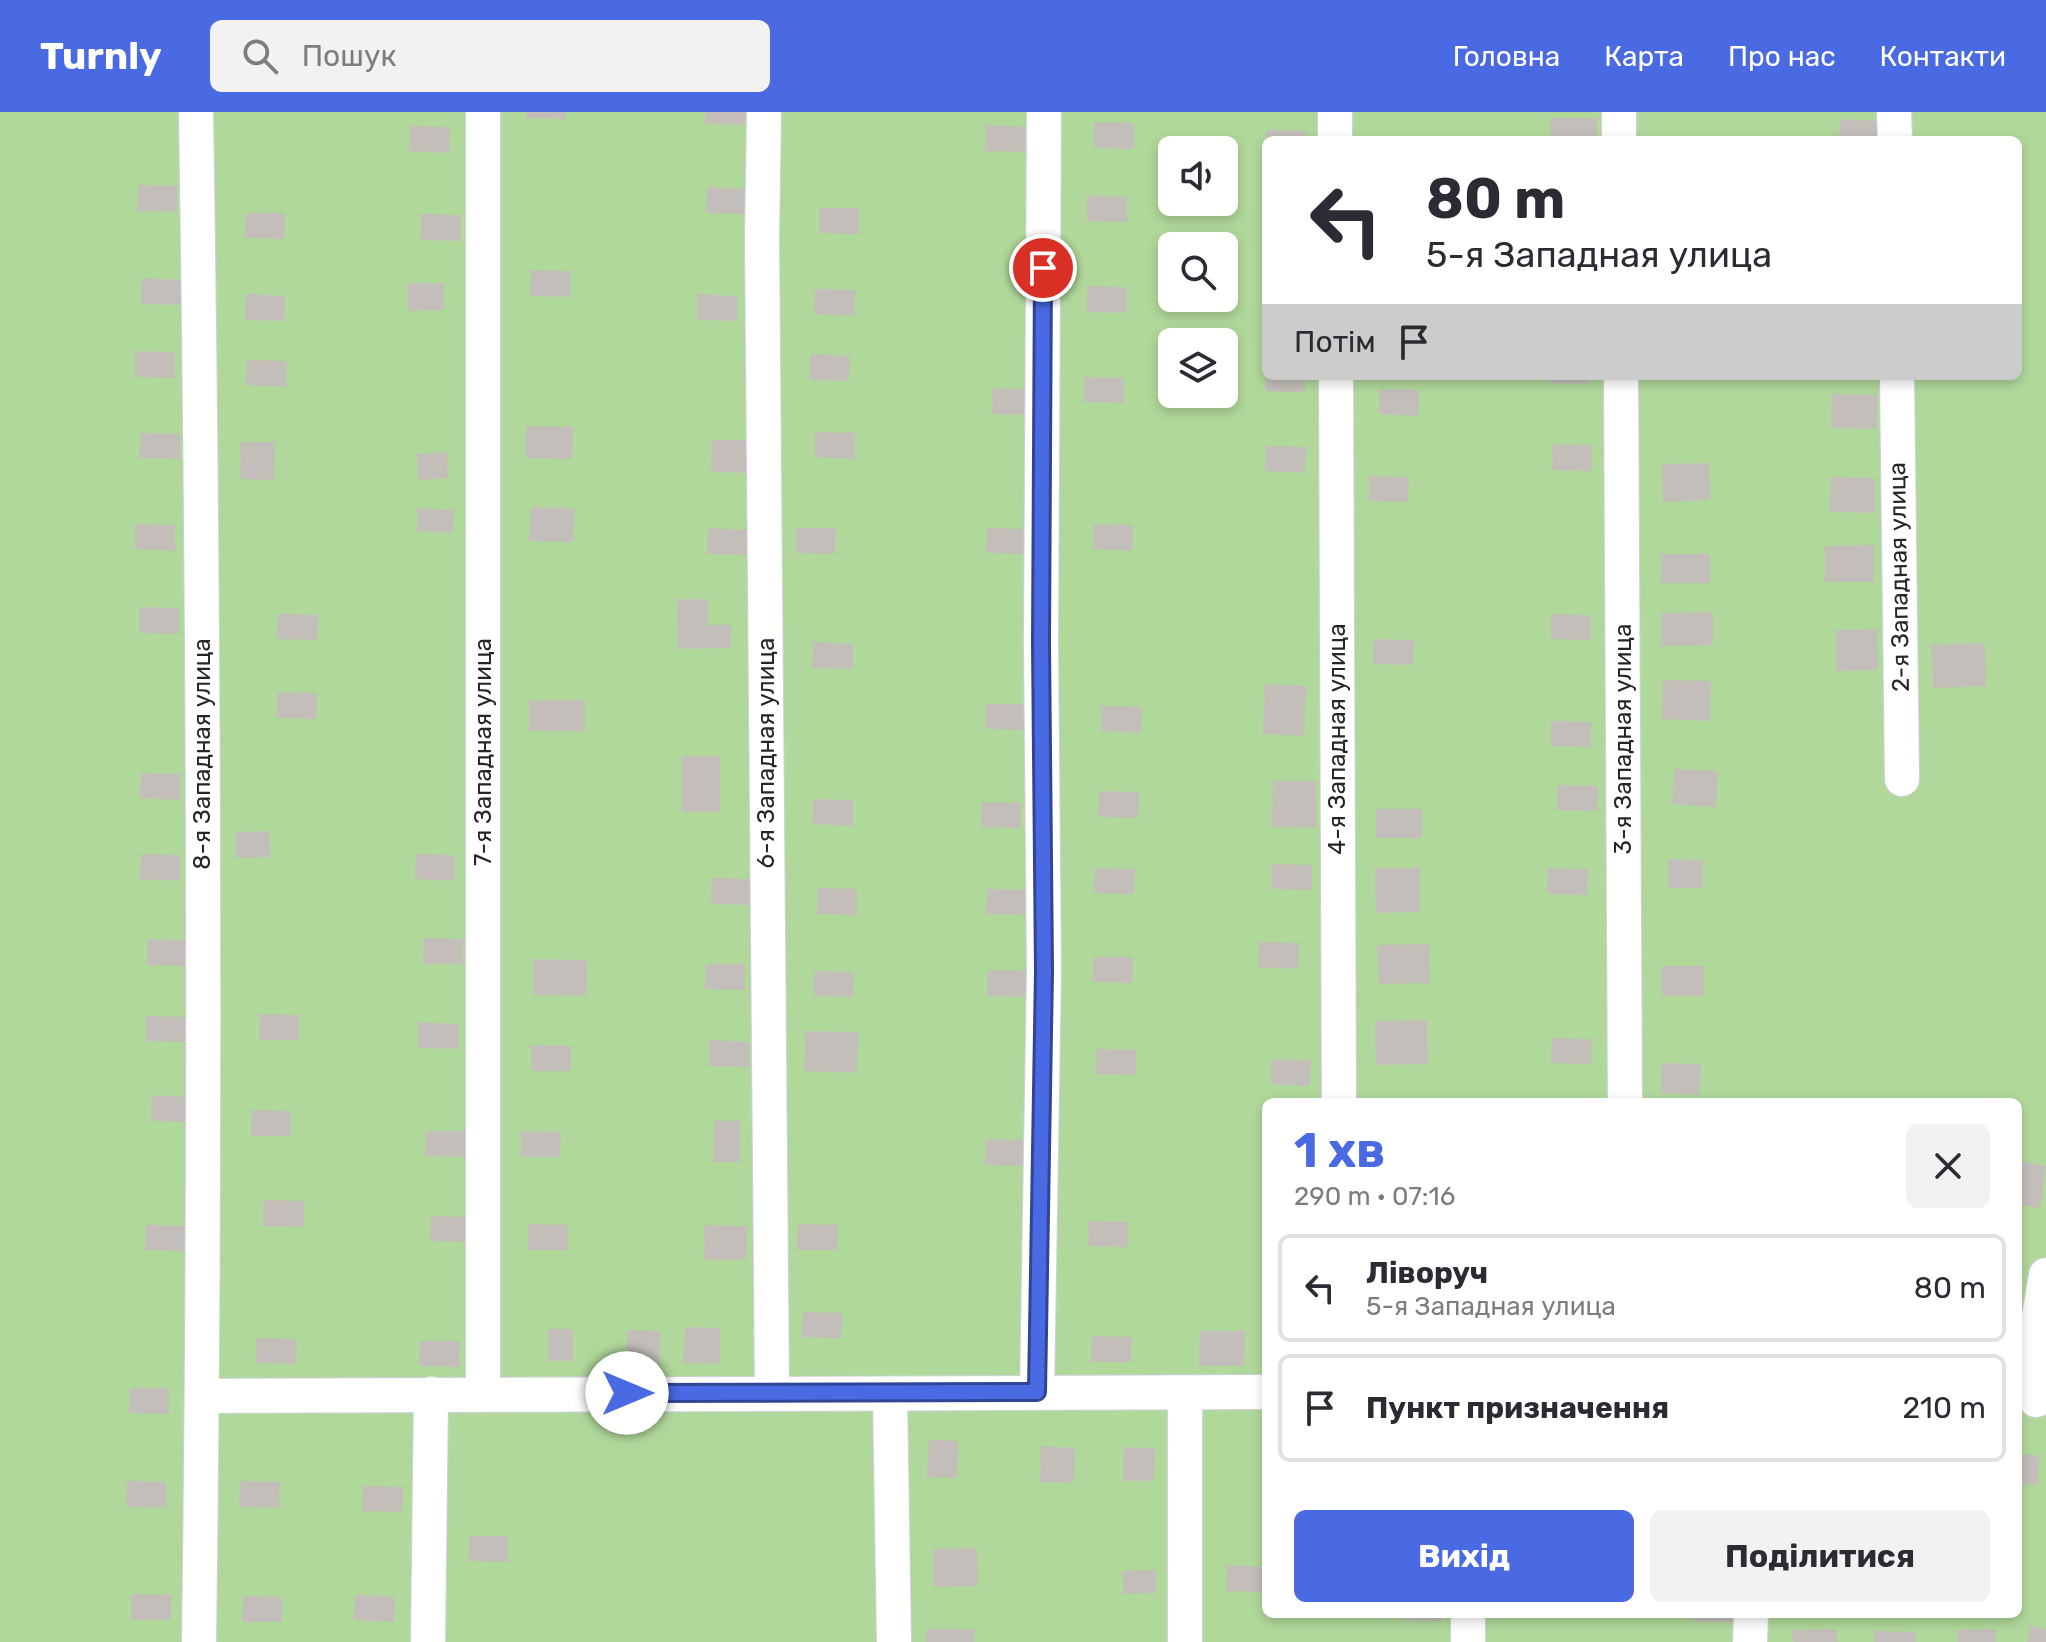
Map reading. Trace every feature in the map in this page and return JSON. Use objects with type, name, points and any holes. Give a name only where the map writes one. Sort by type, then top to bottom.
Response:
[{"type":"street","name":"8-я Западная улица","points":[[196,112],[202,509],[199,1642]]},
{"type":"street","name":"7-я Западная улица","points":[[483,112],[483,1393]]},
{"type":"street","name":"6-я Западная улица","points":[[764,112],[762,239],[772,1393]]},
{"type":"street","points":[[1037,1392],[1044,971],[1041,658],[1044,112]]},
{"type":"street","points":[[1335,112],[1335,136]]},
{"type":"street","points":[[1619,112],[1619,136]]},
{"type":"street","points":[[1894,112],[1895,136]]},
{"type":"street","name":"4-я Западная улица","points":[[1336,380],[1339,1098]]},
{"type":"street","name":"3-я Западная улица","points":[[1621,380],[1625,1098]]},
{"type":"street","name":"2-я Западная улица","points":[[1897,380],[1902,779]]},
{"type":"street","points":[[2033,1400],[2034,1347],[2046,1275]]},
{"type":"street","points":[[202,1396],[1262,1392]]},
{"type":"street","points":[[428,1642],[431,1394]]},
{"type":"street","points":[[890,1394],[894,1642]]},
{"type":"street","points":[[1185,1394],[1185,1642]]},
{"type":"street","points":[[1468,1618],[1468,1642]]},
{"type":"street","points":[[1750,1642],[1751,1618]]},
{"type":"green space","points":[[0,112],[2046,112],[2046,1642],[0,1642]]},
{"type":"building","points":[[526,112],[566,112],[566,119],[526,118]]},
{"type":"building","points":[[705,112],[745,112],[745,125],[705,124]]},
{"type":"building","points":[[1550,118],[1597,118],[1597,136],[1551,136]]},
{"type":"building","points":[[1840,119],[1879,121],[1879,136],[1839,136]]},
{"type":"building","points":[[1094,122],[1134,123],[1134,149],[1094,148]]},
{"type":"building","points":[[986,125],[1026,127],[1025,152],[985,151]]},
{"type":"building","points":[[410,126],[450,127],[449,153],[409,151]]},
{"type":"building","points":[[1266,130],[1306,131],[1305,136],[1266,136]]},
{"type":"building","points":[[138,185],[177,186],[177,212],[137,211]]},
{"type":"building","points":[[707,187],[747,189],[746,214],[706,213]]},
{"type":"building","points":[[1087,195],[1127,197],[1127,222],[1087,221]]},
{"type":"building","points":[[819,208],[859,208],[859,234],[819,233]]},
{"type":"building","points":[[246,213],[285,213],[284,239],[245,238]]},
{"type":"building","points":[[421,214],[461,215],[461,241],[420,240]]},
{"type":"building","points":[[531,270],[570,271],[570,297],[530,296]]},
{"type":"building","points":[[142,278],[182,280],[182,305],[141,304]]},
{"type":"building","points":[[408,283],[444,283],[444,310],[408,311]]},
{"type":"building","points":[[1087,286],[1127,287],[1127,313],[1087,312]]},
{"type":"building","points":[[815,289],[855,290],[854,316],[814,314]]},
{"type":"building","points":[[246,294],[285,296],[284,321],[245,320]]},
{"type":"building","points":[[697,294],[737,296],[737,321],[697,320]]},
{"type":"building","points":[[135,351],[175,352],[175,378],[135,377]]},
{"type":"building","points":[[810,354],[850,356],[849,381],[810,380]]},
{"type":"building","points":[[247,360],[287,361],[286,387],[246,385]]},
{"type":"building","points":[[1084,377],[1124,378],[1124,403],[1084,402]]},
{"type":"building","points":[[1266,380],[1305,380],[1305,392],[1265,391]]},
{"type":"building","points":[[1549,380],[1589,380],[1589,384],[1549,383]]},
{"type":"building","points":[[993,388],[1033,389],[1032,415],[992,414]]},
{"type":"building","points":[[1379,389],[1419,390],[1418,416],[1379,414]]},
{"type":"building","points":[[1832,394],[1877,395],[1877,429],[1831,428]]},
{"type":"building","points":[[526,426],[573,427],[572,459],[526,458]]},
{"type":"building","points":[[815,432],[855,433],[855,459],[815,457]]},
{"type":"building","points":[[141,433],[180,434],[180,459],[139,458]]},
{"type":"building","points":[[712,440],[748,440],[747,473],[711,472]]},
{"type":"building","points":[[241,442],[275,442],[274,480],[240,479]]},
{"type":"building","points":[[1553,444],[1592,445],[1592,471],[1552,470]]},
{"type":"building","points":[[1266,446],[1306,447],[1305,473],[1265,471]]},
{"type":"building","points":[[447,452],[448,478],[418,480],[417,454]]},
{"type":"building","points":[[1709,463],[1710,500],[1663,502],[1662,464]]},
{"type":"building","points":[[1369,476],[1409,477],[1408,502],[1369,501]]},
{"type":"building","points":[[1831,477],[1875,478],[1875,513],[1830,512]]},
{"type":"building","points":[[531,507],[574,509],[573,542],[529,541]]},
{"type":"building","points":[[418,508],[454,510],[453,533],[417,531]]},
{"type":"building","points":[[135,524],[175,525],[175,551],[135,549]]},
{"type":"building","points":[[1093,524],[1133,525],[1132,551],[1093,549]]},
{"type":"building","points":[[708,528],[748,530],[747,555],[707,554]]},
{"type":"building","points":[[796,528],[836,528],[835,554],[796,553]]},
{"type":"building","points":[[987,528],[1027,529],[1026,554],[986,553]]},
{"type":"building","points":[[1874,545],[1874,582],[1825,582],[1825,546]]},
{"type":"building","points":[[1661,554],[1710,554],[1710,583],[1661,583]]},
{"type":"building","points":[[677,599],[708,599],[708,625],[731,625],[731,648],[678,649]]},
{"type":"building","points":[[139,607],[179,608],[179,634],[139,633]]},
{"type":"building","points":[[1713,612],[1713,645],[1661,646],[1661,613]]},
{"type":"building","points":[[278,614],[318,615],[317,640],[277,639]]},
{"type":"building","points":[[1551,614],[1591,615],[1591,640],[1551,639]]},
{"type":"building","points":[[1877,629],[1878,670],[1836,671],[1836,630]]},
{"type":"building","points":[[1374,639],[1414,640],[1413,665],[1373,664]]},
{"type":"building","points":[[813,642],[853,644],[853,669],[812,668]]},
{"type":"building","points":[[1985,643],[1986,686],[1933,688],[1931,645]]},
{"type":"building","points":[[1663,680],[1711,681],[1710,721],[1662,719]]},
{"type":"building","points":[[1265,684],[1306,686],[1304,736],[1263,734]]},
{"type":"building","points":[[277,692],[317,693],[316,719],[276,718]]},
{"type":"building","points":[[529,700],[585,700],[585,731],[529,731]]},
{"type":"building","points":[[986,704],[1026,704],[1025,730],[985,729]]},
{"type":"building","points":[[1101,706],[1142,707],[1141,733],[1101,731]]},
{"type":"building","points":[[1551,721],[1591,722],[1591,747],[1551,746]]},
{"type":"building","points":[[682,756],[720,756],[720,812],[682,812]]},
{"type":"building","points":[[1674,769],[1718,771],[1716,807],[1672,804]]},
{"type":"building","points":[[141,773],[180,774],[180,800],[139,798]]},
{"type":"building","points":[[1273,781],[1316,781],[1316,828],[1272,827]]},
{"type":"building","points":[[1558,785],[1598,786],[1597,811],[1557,810]]},
{"type":"building","points":[[1099,791],[1139,792],[1138,818],[1098,817]]},
{"type":"building","points":[[813,799],[853,800],[853,826],[812,824]]},
{"type":"building","points":[[982,802],[1021,803],[1021,828],[981,827]]},
{"type":"building","points":[[1376,809],[1422,809],[1422,838],[1376,838]]},
{"type":"building","points":[[269,831],[270,857],[236,858],[236,832]]},
{"type":"building","points":[[141,854],[180,855],[180,881],[139,879]]},
{"type":"building","points":[[416,854],[455,855],[455,881],[415,879]]},
{"type":"building","points":[[1668,859],[1703,860],[1703,888],[1668,888]]},
{"type":"building","points":[[1272,864],[1312,865],[1312,890],[1272,889]]},
{"type":"building","points":[[1095,868],[1135,869],[1134,894],[1094,893]]},
{"type":"building","points":[[1375,868],[1420,868],[1420,912],[1376,913]]},
{"type":"building","points":[[1548,868],[1588,869],[1587,895],[1547,894]]},
{"type":"building","points":[[712,878],[751,879],[751,905],[711,904]]},
{"type":"building","points":[[818,888],[857,889],[857,915],[817,914]]},
{"type":"building","points":[[987,889],[1027,890],[1026,915],[986,914]]},
{"type":"building","points":[[424,938],[463,939],[463,964],[423,964]]},
{"type":"building","points":[[148,939],[187,940],[187,966],[147,965]]},
{"type":"building","points":[[1259,942],[1299,943],[1298,969],[1258,967]]},
{"type":"building","points":[[1429,944],[1430,983],[1379,984],[1377,945]]},
{"type":"building","points":[[1093,957],[1133,957],[1132,983],[1092,982]]},
{"type":"building","points":[[533,959],[587,960],[586,996],[533,995]]},
{"type":"building","points":[[706,964],[745,964],[745,990],[705,989]]},
{"type":"building","points":[[1662,966],[1704,966],[1704,996],[1662,996]]},
{"type":"building","points":[[988,970],[1028,971],[1027,997],[987,996]]},
{"type":"building","points":[[814,971],[854,972],[853,997],[814,996]]},
{"type":"building","points":[[260,1014],[299,1015],[299,1040],[259,1040]]},
{"type":"building","points":[[146,1016],[186,1017],[186,1042],[146,1041]]},
{"type":"building","points":[[1427,1020],[1428,1064],[1376,1065],[1375,1021]]},
{"type":"building","points":[[418,1022],[458,1024],[458,1049],[418,1048]]},
{"type":"building","points":[[805,1031],[858,1032],[857,1073],[804,1071]]},
{"type":"building","points":[[1552,1038],[1592,1039],[1591,1064],[1551,1063]]},
{"type":"building","points":[[709,1040],[749,1042],[749,1067],[709,1066]]},
{"type":"building","points":[[531,1045],[571,1046],[570,1071],[531,1071]]},
{"type":"building","points":[[1097,1049],[1136,1050],[1136,1075],[1096,1074]]},
{"type":"building","points":[[1271,1059],[1311,1060],[1310,1086],[1271,1084]]},
{"type":"building","points":[[1662,1063],[1701,1064],[1699,1095],[1661,1093]]},
{"type":"building","points":[[152,1095],[192,1097],[191,1122],[151,1121]]},
{"type":"building","points":[[252,1110],[291,1111],[291,1136],[251,1136]]},
{"type":"building","points":[[714,1121],[740,1121],[740,1162],[713,1162]]},
{"type":"building","points":[[426,1131],[466,1131],[465,1157],[425,1156]]},
{"type":"building","points":[[521,1131],[561,1132],[560,1157],[521,1157]]},
{"type":"building","points":[[986,1139],[1026,1140],[1025,1166],[985,1165]]},
{"type":"building","points":[[2022,1162],[2046,1166],[2040,1208],[2022,1205]]},
{"type":"building","points":[[264,1200],[304,1201],[304,1227],[263,1226]]},
{"type":"building","points":[[431,1216],[471,1217],[470,1242],[430,1241]]},
{"type":"building","points":[[1089,1221],[1128,1222],[1128,1247],[1088,1246]]},
{"type":"building","points":[[529,1224],[568,1225],[568,1250],[528,1250]]},
{"type":"building","points":[[798,1224],[838,1225],[837,1250],[797,1250]]},
{"type":"building","points":[[146,1225],[186,1226],[185,1251],[145,1250]]},
{"type":"building","points":[[705,1225],[747,1226],[746,1260],[704,1260]]},
{"type":"building","points":[[803,1312],[842,1313],[841,1338],[801,1337]]},
{"type":"building","points":[[685,1327],[720,1328],[720,1364],[683,1363]]},
{"type":"building","points":[[548,1329],[573,1329],[573,1361],[548,1361]]},
{"type":"building","points":[[627,1330],[660,1331],[659,1366],[627,1365]]},
{"type":"building","points":[[1200,1331],[1245,1331],[1244,1366],[1199,1366]]},
{"type":"building","points":[[1092,1336],[1132,1337],[1131,1362],[1091,1362]]},
{"type":"building","points":[[257,1338],[297,1339],[296,1364],[256,1363]]},
{"type":"building","points":[[420,1341],[460,1341],[459,1367],[419,1366]]},
{"type":"building","points":[[130,1388],[169,1388],[169,1414],[129,1413]]},
{"type":"building","points":[[929,1440],[958,1441],[957,1478],[927,1477]]},
{"type":"building","points":[[1041,1446],[1075,1448],[1074,1483],[1040,1482]]},
{"type":"building","points":[[1124,1447],[1155,1448],[1154,1481],[1123,1481]]},
{"type":"building","points":[[2022,1454],[2039,1455],[2038,1485],[2022,1484]]},
{"type":"building","points":[[127,1481],[166,1482],[166,1508],[126,1507]]},
{"type":"building","points":[[240,1481],[280,1482],[279,1508],[239,1507]]},
{"type":"building","points":[[363,1486],[403,1487],[402,1512],[362,1511]]},
{"type":"building","points":[[469,1536],[508,1536],[508,1562],[468,1561]]},
{"type":"building","points":[[977,1548],[978,1586],[933,1587],[933,1549]]},
{"type":"building","points":[[1227,1565],[1262,1567],[1262,1592],[1226,1591]]},
{"type":"building","points":[[1156,1570],[1156,1593],[1124,1594],[1122,1571]]},
{"type":"building","points":[[131,1594],[172,1595],[171,1620],[131,1620]]},
{"type":"building","points":[[355,1595],[395,1596],[394,1622],[354,1620]]},
{"type":"building","points":[[243,1596],[282,1597],[282,1622],[242,1622]]},
{"type":"building","points":[[1403,1618],[1442,1618],[1442,1621]]},
{"type":"building","points":[[1694,1618],[1739,1618],[1739,1622],[1694,1622]]},
{"type":"building","points":[[2030,1626],[2046,1629],[2046,1642],[2027,1642]]},
{"type":"building","points":[[926,1629],[974,1629],[974,1642],[926,1642]]},
{"type":"building","points":[[1836,1629],[1837,1642],[1793,1642],[1792,1630]]},
{"type":"building","points":[[1996,1629],[1996,1642],[1957,1642],[1957,1630]]},
{"type":"building","points":[[1874,1631],[1916,1632],[1916,1642],[1874,1642]]},
{"type":"route","points":[[627,1393],[1037,1392],[1044,971],[1041,643],[1043,268]]}]
